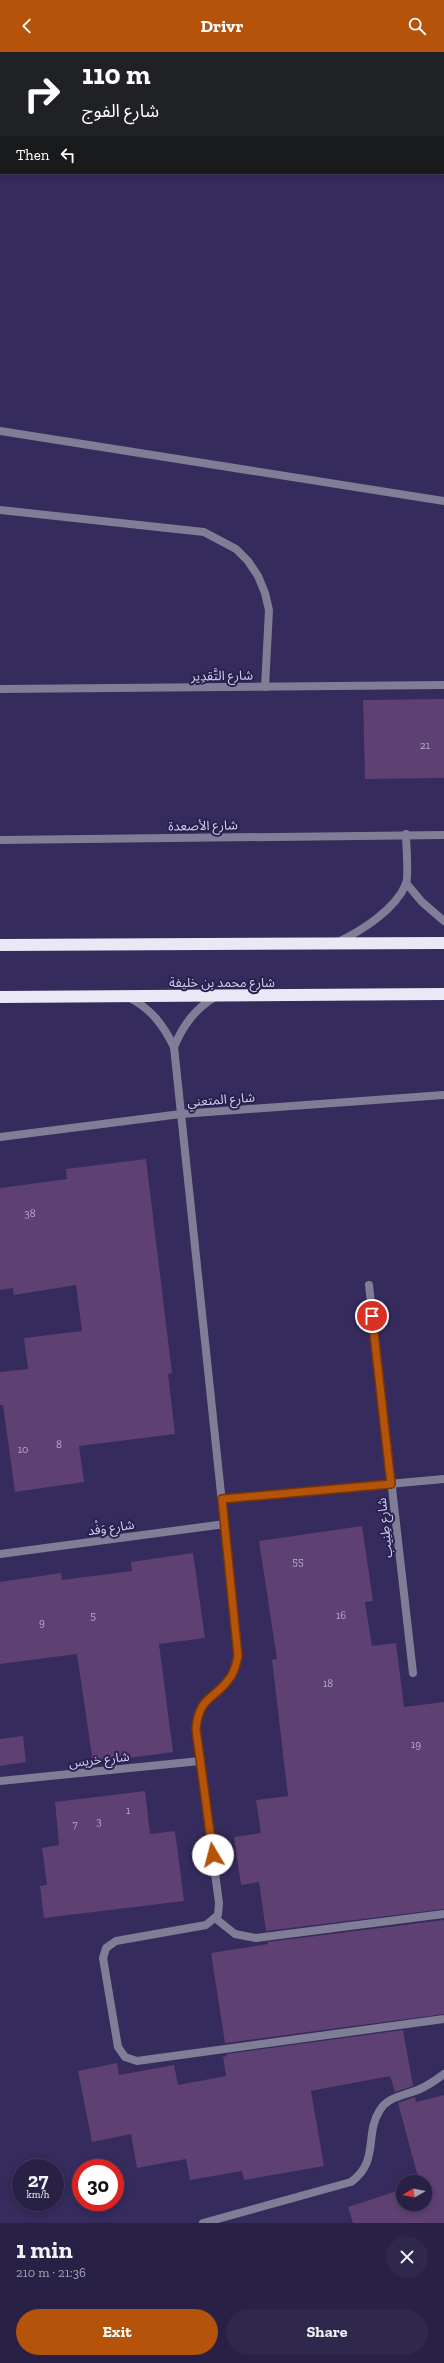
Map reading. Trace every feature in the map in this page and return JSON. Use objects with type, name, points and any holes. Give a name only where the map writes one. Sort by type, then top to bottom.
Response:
[{"type":"highway","points":[[0,945],[444,943]]},
{"type":"highway","name":"شارع محمد بن خليفة","points":[[0,996],[444,994]]},
{"type":"street","points":[[0,431],[444,501]]},
{"type":"street","points":[[0,510],[204,532],[236,548],[255,571],[265,592],[268,610],[265,687]]},
{"type":"street","name":"شارع التَّقدِير","points":[[0,689],[444,685]]},
{"type":"street","points":[[335,943],[356,933],[376,919],[392,903],[406,883],[406,834]]},
{"type":"street","name":"شارع الأصعدة","points":[[0,840],[406,834],[444,835]]},
{"type":"street","points":[[406,883],[422,902],[444,921]]},
{"type":"street","points":[[127,996],[139,1003],[155,1017],[168,1034],[174,1047],[238,1656],[235,1668],[229,1679],[205,1701],[200,1710],[196,1729],[219,1903],[215,1918],[206,1925],[116,1941],[106,1948],[103,1958],[118,2047],[125,2057],[137,2061],[444,2019]]},
{"type":"street","points":[[174,1047],[186,1022],[205,1003],[216,996]]},
{"type":"street","name":"شارع المتعني","points":[[0,1137],[181,1114],[444,1095]]},
{"type":"street","name":"شارع طِنِيب","points":[[369,1285],[412,1673]]},
{"type":"street","points":[[222,1499],[444,1479]]},
{"type":"street","name":"شارع وَفْد","points":[[0,1554],[225,1524]]},
{"type":"street","name":"شارع خريس","points":[[0,1781],[200,1761]]},
{"type":"street","points":[[215,1918],[235,1934],[256,1938],[444,1914]]},
{"type":"street","points":[[203,2223],[351,2182],[365,2168],[376,2117],[380,2109],[393,2099],[420,2089],[444,2074]]},
{"type":"building","points":[[444,699],[444,778],[365,779],[363,700]]},
{"type":"building","points":[[146,1159],[172,1373],[168,1374],[175,1434],[79,1446],[84,1482],[15,1492],[3,1405],[0,1405],[0,1372],[28,1369],[24,1338],[82,1331],[76,1285],[14,1295],[13,1288],[0,1290],[0,1188],[67,1179],[66,1169]]},
{"type":"building","points":[[362,1526],[373,1601],[365,1602],[372,1646],[396,1643],[404,1707],[444,1702],[444,1909],[266,1931],[259,1882],[241,1885],[234,1837],[261,1833],[256,1800],[288,1796],[272,1660],[277,1659],[259,1541]]},
{"type":"building","points":[[193,1553],[205,1638],[159,1644],[173,1752],[93,1763],[77,1654],[0,1664],[0,1582],[61,1573],[62,1580],[132,1571],[131,1562]]},
{"type":"building","points":[[23,1736],[26,1762],[0,1766],[0,1739]]},
{"type":"building","points":[[145,1791],[150,1834],[175,1831],[184,1901],[44,1918],[40,1886],[47,1885],[42,1848],[59,1845],[55,1802]]},
{"type":"building","points":[[444,1920],[444,2014],[225,2043],[211,1953],[268,1944],[268,1942]]},
{"type":"building","points":[[403,2030],[413,2086],[395,2092],[390,2076],[311,2091],[324,2166],[244,2180],[242,2171],[190,2180],[186,2159],[137,2168],[131,2134],[92,2142],[78,2071],[117,2063],[119,2075],[174,2065],[178,2085],[226,2076],[223,2057],[227,2056],[227,2054]]},
{"type":"building","points":[[444,2095],[444,2223],[353,2223],[348,2207],[396,2191],[396,2211],[432,2211],[432,2175],[417,2175],[398,2103],[415,2097],[416,2102]]},
{"type":"route","points":[[213,1855],[196,1729],[197,1719],[205,1701],[229,1679],[235,1668],[238,1656],[238,1643],[222,1499],[391,1484],[372,1316]]}]
